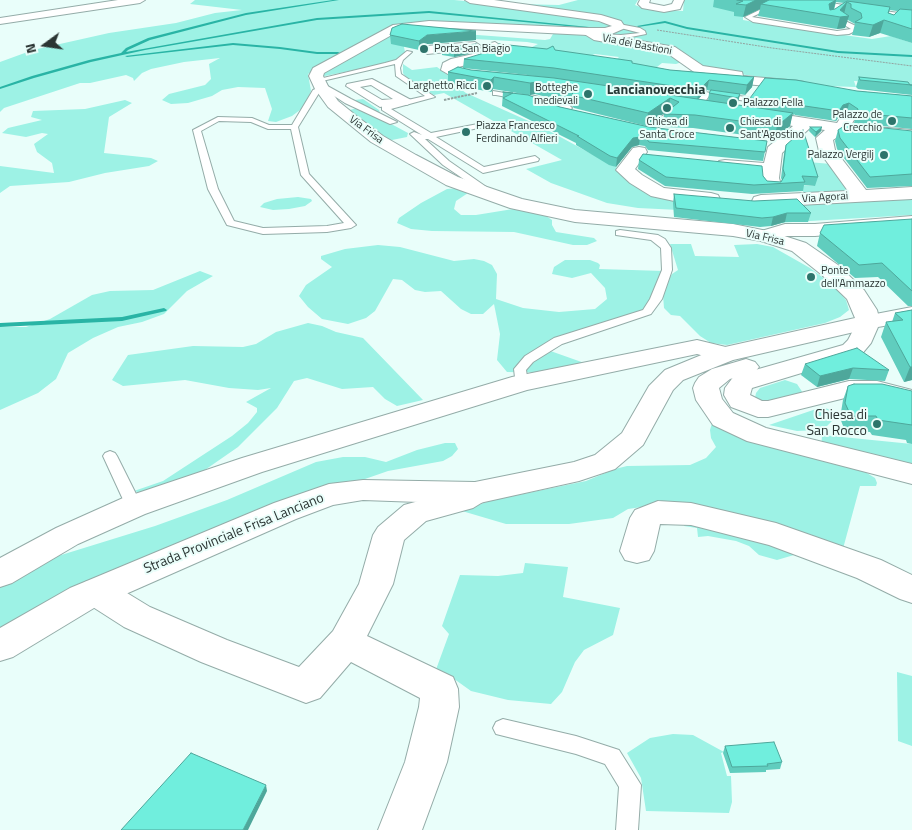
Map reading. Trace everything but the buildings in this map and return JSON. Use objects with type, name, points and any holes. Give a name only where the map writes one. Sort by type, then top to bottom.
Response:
[{"type":"street","points":[[0,21],[73,5],[140,0]]},
{"type":"street","points":[[320,84],[316,76],[318,71],[393,29],[407,26],[428,24],[591,34],[611,31],[617,29],[619,25],[613,21],[601,18],[470,0]]},
{"type":"street","points":[[645,0],[643,4],[646,6],[664,9],[676,7],[679,0]]},
{"type":"street","points":[[785,0],[842,14],[857,13],[892,20],[912,18]]},
{"type":"street","points":[[857,13],[903,30]]},
{"type":"street","name":"Via dei Bastioni","points":[[591,34],[671,50],[704,70],[755,92]]},
{"type":"street","points":[[408,48],[412,50],[425,50],[480,45],[511,48]]},
{"type":"street","points":[[495,46],[486,55],[449,64],[447,68],[457,74],[502,84]]},
{"type":"street","name":"Via dei Bastioni","points":[[681,75],[755,92],[811,87]]},
{"type":"street","name":"Via Frisa","points":[[320,84],[333,104],[377,139],[452,181],[517,204],[575,216],[732,230],[765,236],[799,247],[814,257],[856,295],[866,320]]},
{"type":"street","points":[[535,100],[569,110]]},
{"type":"street","points":[[661,101],[841,128],[912,135]]},
{"type":"street","points":[[852,104],[846,123],[824,138],[827,151],[861,196]]},
{"type":"street","points":[[777,201],[770,178],[774,151],[806,122]]},
{"type":"street","points":[[633,128],[663,133]]},
{"type":"street","points":[[760,143],[779,146]]},
{"type":"street","name":"Via Agorai","points":[[644,155],[631,175],[658,192],[679,196],[777,201],[912,193]]},
{"type":"street","points":[[731,200],[712,173],[771,169]]},
{"type":"street","points":[[765,236],[785,230],[815,230],[912,222]]},
{"type":"street","points":[[799,247],[801,239],[815,230]]},
{"type":"street","points":[[912,314],[866,320],[835,344],[720,374],[708,383],[706,388],[709,400],[718,413],[724,419],[744,430],[879,467],[912,474]]},
{"type":"street","points":[[866,320],[859,343],[852,350],[743,382],[738,388],[737,395],[749,407],[758,410],[768,410],[849,389],[877,389],[912,382]]},
{"type":"street","name":"Strada Provinciale Frisa Lanciano","points":[[0,646],[97,592],[276,514],[329,495],[363,490],[475,493],[560,476],[605,462],[633,439],[662,386],[674,374],[725,354],[866,320]]},
{"type":"street","points":[[0,574],[67,536],[134,506],[252,465],[521,383],[697,347],[725,354]]},
{"type":"street","points":[[877,389],[912,398]]},
{"type":"street","points":[[879,467],[912,481]]},
{"type":"street","points":[[97,592],[145,621],[214,651],[306,686],[346,642],[376,584],[388,535],[415,514],[462,500],[475,493]]},
{"type":"street","points":[[637,551],[646,518],[658,512],[691,514],[776,535],[869,569],[912,590]]},
{"type":"street","points":[[346,642],[438,689],[439,707],[426,762],[400,830]]},
{"type":"lane","points":[[785,0],[748,17],[753,20],[837,34],[849,32],[856,28],[842,22],[842,14]]},
{"type":"lane","points":[[591,34],[621,37],[643,34],[638,29],[619,25]]},
{"type":"lane","points":[[408,48],[400,59],[398,75],[430,97],[405,101],[385,108],[483,170],[535,159]]},
{"type":"lane","points":[[294,127],[268,127],[252,120],[218,119],[197,130],[213,189],[230,223],[263,232],[350,225],[305,175],[294,127],[320,84],[387,65],[400,59]]},
{"type":"lane","points":[[320,84],[348,101],[385,117],[419,138],[446,162],[494,196]]},
{"type":"lane","points":[[502,84],[535,100]]},
{"type":"lane","points":[[697,107],[707,94],[755,92]]},
{"type":"lane","points":[[648,131],[671,114]]},
{"type":"lane","points":[[419,138],[480,125]]},
{"type":"lane","points":[[521,383],[520,369],[529,359],[558,341],[648,312],[656,299],[667,270],[666,248],[661,241],[654,237],[620,233]]},
{"type":"lane","points":[[110,456],[134,506]]},
{"type":"lane","points":[[503,728],[576,745],[612,757],[630,786],[627,830]]},
{"type":"path","points":[[619,25],[782,50],[912,66]]},
{"type":"path","points":[[453,98],[475,94]]},
{"type":"green space","points":[[195,0],[454,0],[496,4],[611,25],[607,29],[423,22],[357,45],[308,74],[311,91],[304,107],[292,116],[276,122],[268,121],[272,109],[265,88],[238,87],[222,90],[212,96],[188,103],[171,104],[162,100],[169,94],[205,85],[211,79],[209,64],[220,58],[184,62],[151,69],[142,73],[134,81],[133,78],[126,75],[90,83],[80,83],[4,108],[0,112],[0,62],[33,50],[109,33],[176,23],[215,13],[242,10],[190,4]]},
{"type":"green space","points":[[578,0],[638,0],[635,5],[645,9],[683,11],[684,0],[730,0],[713,6],[743,13],[743,20],[872,39],[891,36],[912,43],[912,90],[872,82],[854,81],[856,87],[826,86],[700,67],[683,52],[674,48],[605,37],[623,25],[516,4],[559,5]]},
{"type":"green space","points":[[395,31],[402,37],[405,52],[394,62],[320,77],[321,74]]},
{"type":"green space","points":[[570,33],[666,51],[682,62],[676,64],[662,63],[657,67],[651,67],[616,60],[619,57],[595,54],[588,57],[528,49],[538,44],[475,39],[464,34],[545,40],[550,39],[553,34]]},
{"type":"green space","points":[[403,64],[412,70],[437,67],[448,75],[451,82],[466,93],[542,127],[621,170],[645,188],[750,203],[912,197],[912,215],[759,224],[720,212],[638,208],[607,203],[551,183],[526,169],[562,160],[444,93],[434,95],[407,79],[403,73]]},
{"type":"green space","points":[[363,99],[379,110],[382,119],[408,133],[407,137],[392,140],[385,139],[346,111],[357,108],[355,100]]},
{"type":"green space","points":[[125,100],[132,103],[109,117],[104,153],[151,158],[158,161],[149,166],[105,173],[69,182],[10,186],[0,193],[0,166],[54,173],[52,163],[37,152],[34,144],[48,134],[42,133],[26,137],[2,133],[8,128],[42,120],[31,117],[33,111],[85,109]]},
{"type":"green space","points":[[808,162],[831,164],[856,194],[805,196],[800,185],[815,186]]},
{"type":"green space","points":[[458,188],[468,190],[468,193],[456,201],[454,209],[461,215],[476,215],[513,209],[525,210],[546,216],[552,220],[552,225],[556,232],[594,238],[597,241],[587,245],[573,245],[514,232],[432,231],[411,229],[397,223],[399,218],[421,203],[447,189]]},
{"type":"green space","points":[[298,197],[311,199],[312,201],[305,206],[289,209],[273,210],[260,207],[264,203],[277,199]]},
{"type":"green space","points":[[670,244],[691,244],[695,256],[739,257],[734,245],[757,244],[773,247],[810,268],[833,285],[846,300],[849,310],[840,317],[825,323],[727,345],[711,343],[700,336],[680,316],[671,315],[664,308],[663,295],[667,282],[672,274],[678,270]]},
{"type":"green space","points":[[378,245],[400,247],[454,261],[474,259],[484,261],[492,265],[497,274],[496,299],[523,308],[559,312],[595,309],[607,299],[605,288],[591,273],[572,278],[552,274],[554,267],[565,260],[590,260],[600,265],[599,269],[664,271],[647,307],[634,315],[542,348],[590,365],[557,373],[507,372],[497,360],[500,334],[494,304],[483,314],[471,314],[461,309],[441,291],[425,292],[415,290],[402,280],[393,279],[375,311],[366,318],[348,324],[322,319],[299,296],[306,285],[332,267],[321,259],[321,256],[345,249]]},
{"type":"green space","points":[[200,271],[213,276],[187,291],[164,314],[142,322],[118,327],[93,338],[68,353],[56,379],[38,393],[0,410],[0,327],[26,327],[50,319],[92,295],[110,291],[153,290]]},
{"type":"green space","points":[[308,323],[363,338],[423,400],[397,406],[385,399],[373,387],[342,389],[307,378],[294,381],[277,408],[238,447],[202,472],[141,493],[134,491],[163,481],[232,436],[248,423],[257,412],[257,408],[246,402],[271,388],[258,390],[229,388],[185,380],[123,386],[112,380],[128,355],[193,346],[243,347],[256,344],[276,332]]},
{"type":"green space","points":[[785,380],[797,384],[803,393],[760,403],[755,398],[760,388]]},
{"type":"green space","points":[[822,407],[831,410],[835,418],[827,426],[818,430],[797,431],[769,425]]},
{"type":"green space","points":[[712,423],[749,439],[796,454],[862,470],[875,478],[876,486],[860,486],[841,556],[649,506],[628,509],[613,518],[569,524],[506,524],[462,511],[489,501],[586,481],[627,466],[690,465],[706,458],[716,447],[711,438],[710,430]]},
{"type":"green space","points":[[822,435],[912,444],[912,472],[821,451]]},
{"type":"green space","points":[[445,443],[455,443],[458,449],[452,456],[443,461],[388,471],[342,487],[0,640],[0,578],[58,556],[155,526],[227,500],[316,462],[343,457],[365,457],[386,462],[417,450]]},
{"type":"green space","points":[[685,520],[810,555],[794,555],[777,560],[759,555],[749,546],[736,541],[708,536],[698,537],[697,528],[684,526]]},
{"type":"green space","points":[[525,563],[568,567],[563,597],[620,608],[613,635],[584,650],[575,662],[562,692],[551,704],[508,700],[471,691],[450,676],[434,675],[449,634],[442,626],[460,575],[498,576],[523,573]]},
{"type":"green space","points":[[897,672],[912,676],[912,746],[898,741]]},
{"type":"green space","points":[[673,734],[693,735],[724,752],[721,753],[727,776],[731,776],[732,802],[729,813],[646,811],[641,778],[627,753],[650,738]]},
{"type":"waterway","points":[[122,54],[127,49],[149,39],[246,14],[338,0]]},
{"type":"waterway","points":[[0,88],[90,61],[145,49],[317,19],[429,12],[608,29]]},
{"type":"waterway","points":[[638,26],[665,22],[687,28],[838,52],[912,56]]},
{"type":"waterway","points":[[127,56],[233,44],[317,53],[338,53]]},
{"type":"waterway","points":[[0,325],[122,319],[164,310]]},
{"type":"place","name":"Porta San Biagio","points":[[424,49]]},
{"type":"place","name":"Larghetto Ricci","points":[[487,86]]},
{"type":"place","name":"Botteghe medievali","points":[[588,94]]},
{"type":"place","name":"Palazzo Fella","points":[[733,103]]},
{"type":"place","name":"Chiesa di Santa Croce","points":[[667,108]]},
{"type":"place","name":"Palazzo de Crecchio","points":[[892,121]]},
{"type":"place","name":"Chiesa di Sant'Agostino","points":[[730,128]]},
{"type":"place","name":"Piazza Francesco Ferdinando Alfieri","points":[[466,132]]},
{"type":"place","name":"Palazzo Vergilj","points":[[884,155]]},
{"type":"place","name":"Ponte dell'Ammazzo","points":[[811,277]]},
{"type":"place","name":"Chiesa di San Rocco","points":[[877,424]]},
{"type":"district","name":"Lancianovecchia","points":[[656,91]]}]
